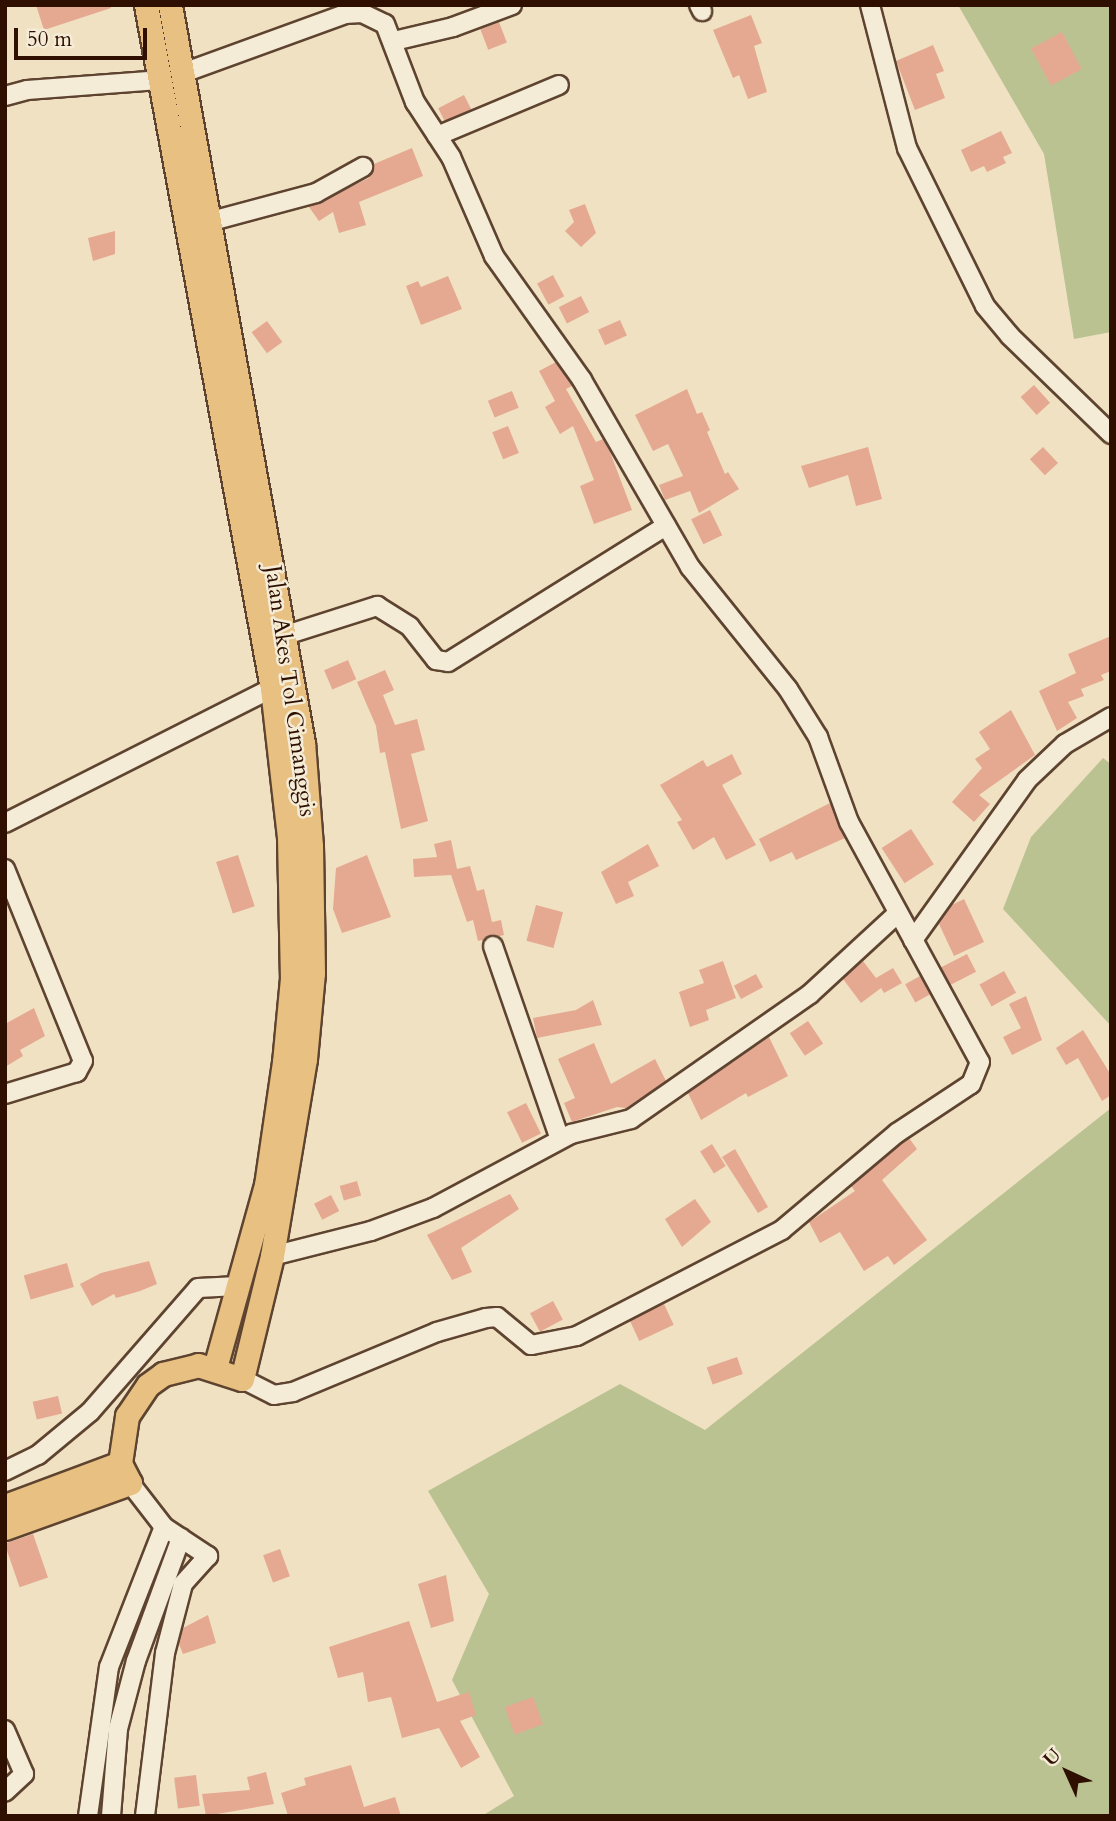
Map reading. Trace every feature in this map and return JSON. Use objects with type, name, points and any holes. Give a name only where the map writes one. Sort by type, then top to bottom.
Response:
[{"type":"main road","name":"Jalan Akes Tol Cimanggis","points":[[146,5],[272,688],[292,745],[311,846],[313,973],[305,1059],[272,1255],[242,1379]]},
{"type":"main road","name":"Jalan Akes Tol Cimanggis","points":[[170,5],[286,635],[292,745],[289,836],[292,978],[266,1185],[215,1368]]},
{"type":"main road","points":[[125,1473],[127,1416],[148,1385],[181,1366],[215,1368],[242,1379]]},
{"type":"main road","points":[[5,1506],[125,1473]]},
{"type":"main road","points":[[5,1528],[125,1473]]},
{"type":"street","points":[[394,41],[453,27],[512,5]]},
{"type":"street","points":[[870,5],[907,148],[985,306],[1010,336],[1111,433]]},
{"type":"street","points":[[183,73],[342,10],[378,19],[394,41],[415,102],[437,136],[494,256],[582,380],[698,578],[806,717],[849,822],[896,915],[914,940],[977,1053],[978,1073],[971,1084],[897,1133],[782,1230],[577,1336],[531,1345],[497,1317],[486,1318],[437,1332],[293,1392],[274,1395],[242,1379]]},
{"type":"street","points":[[5,96],[27,90],[159,80]]},
{"type":"street","points":[[437,136],[559,85]]},
{"type":"street","points":[[208,222],[316,192],[363,167]]},
{"type":"street","points":[[286,635],[377,606],[410,626],[436,660],[448,662],[666,526]]},
{"type":"street","points":[[5,824],[272,688]]},
{"type":"street","points":[[914,940],[1027,780],[1065,744],[1111,717]]},
{"type":"street","points":[[5,869],[83,1061],[77,1072],[5,1094]]},
{"type":"street","points":[[272,1255],[372,1231],[433,1208],[560,1139],[631,1118],[810,995],[896,915]]},
{"type":"street","points":[[493,946],[560,1139]]},
{"type":"street","points":[[5,1471],[38,1455],[90,1412],[198,1287],[238,1286]]},
{"type":"street","points":[[125,1473],[164,1527],[208,1556],[183,1584],[165,1653],[145,1816]]},
{"type":"street","points":[[88,1816],[109,1667],[164,1527]]},
{"type":"street","points":[[111,1816],[118,1729],[133,1672],[181,1538]]},
{"type":"street","points":[[5,1730],[24,1774],[5,1792]]},
{"type":"green space","points":[[958,5],[1111,5],[1111,332],[1074,339],[1044,154]]},
{"type":"green space","points":[[1103,758],[1111,764],[1111,1026],[1003,909],[1031,837]]},
{"type":"green space","points":[[1111,1108],[1111,1816],[482,1816],[514,1796],[452,1680],[489,1594],[428,1491],[620,1384],[705,1430]]},
{"type":"building","points":[[36,5],[110,5],[111,8],[44,30]]},
{"type":"building","points":[[751,15],[762,43],[754,46],[767,92],[748,99],[739,75],[733,78],[713,30]]},
{"type":"building","points":[[499,22],[507,43],[488,50],[480,29]]},
{"type":"building","points":[[1062,32],[1082,69],[1051,86],[1031,48]]},
{"type":"building","points":[[933,45],[944,71],[936,74],[945,98],[915,110],[896,61]]},
{"type":"building","points":[[464,95],[471,109],[445,122],[438,108]]},
{"type":"building","points":[[1001,131],[1012,153],[1003,157],[1006,163],[987,172],[984,166],[971,172],[961,150]]},
{"type":"building","points":[[412,148],[423,176],[359,202],[366,225],[339,233],[333,212],[319,221],[309,207],[369,178],[374,164]]},
{"type":"building","points":[[585,204],[596,233],[581,247],[565,231],[574,222],[569,210]]},
{"type":"building","points":[[115,231],[115,254],[93,261],[88,238]]},
{"type":"building","points":[[553,275],[564,296],[548,305],[537,283]]},
{"type":"building","points":[[448,276],[462,309],[421,325],[406,286],[418,281],[421,287]]},
{"type":"building","points":[[581,296],[589,312],[567,323],[559,307]]},
{"type":"building","points":[[620,320],[627,336],[605,345],[598,330]]},
{"type":"building","points":[[267,321],[282,342],[267,353],[252,332]]},
{"type":"building","points":[[556,362],[572,386],[566,389],[596,442],[603,439],[610,452],[632,510],[594,524],[580,486],[594,480],[573,426],[560,434],[545,407],[555,401],[539,371]]},
{"type":"building","points":[[1034,385],[1050,403],[1037,415],[1021,397]]},
{"type":"building","points":[[687,389],[697,414],[702,412],[710,430],[707,432],[725,474],[728,472],[739,489],[699,513],[690,491],[665,500],[659,485],[683,476],[668,444],[653,451],[635,415]]},
{"type":"building","points":[[512,391],[519,408],[495,417],[488,401]]},
{"type":"building","points":[[508,426],[519,453],[503,459],[492,432]]},
{"type":"building","points":[[868,447],[882,499],[856,506],[848,475],[809,488],[801,466]]},
{"type":"building","points":[[1043,447],[1058,463],[1045,475],[1030,459]]},
{"type":"building","points":[[710,510],[722,535],[703,544],[691,519]]},
{"type":"building","points":[[1111,636],[1111,671],[1101,675],[1104,680],[1081,689],[1084,696],[1068,702],[1077,718],[1057,731],[1039,691],[1076,673],[1068,654]]},
{"type":"building","points":[[348,660],[356,679],[332,689],[324,670]]},
{"type":"building","points":[[385,670],[394,690],[383,695],[395,725],[417,719],[425,750],[411,754],[428,821],[401,829],[385,752],[380,753],[376,726],[357,682]]},
{"type":"building","points":[[1011,710],[1035,755],[979,795],[990,804],[974,822],[952,802],[982,768],[975,759],[990,749],[979,732]]},
{"type":"building","points":[[732,754],[742,774],[722,785],[756,845],[726,860],[714,837],[693,850],[677,822],[682,820],[660,785],[703,760],[707,767]]},
{"type":"building","points":[[830,803],[845,838],[796,860],[792,852],[770,862],[759,839]]},
{"type":"building","points":[[911,829],[934,864],[905,883],[882,848]]},
{"type":"building","points":[[451,840],[457,869],[470,866],[477,891],[484,889],[492,922],[501,920],[504,935],[478,941],[473,920],[467,922],[451,875],[414,877],[413,859],[437,857],[434,844]]},
{"type":"building","points":[[648,844],[659,866],[628,882],[634,896],[616,904],[601,872]]},
{"type":"building","points":[[238,855],[255,906],[233,913],[216,862]]},
{"type":"building","points":[[367,855],[391,917],[342,933],[333,909],[336,868]]},
{"type":"building","points":[[964,899],[984,942],[954,956],[939,924],[952,905]]},
{"type":"building","points":[[536,905],[563,912],[553,948],[526,941]]},
{"type":"building","points":[[967,954],[976,972],[950,985],[941,967]]},
{"type":"building","points":[[723,961],[736,998],[706,1010],[709,1020],[690,1027],[679,992],[704,983],[699,970]]},
{"type":"building","points":[[863,961],[876,978],[893,968],[902,983],[884,993],[881,988],[861,1003],[843,979]]},
{"type":"building","points":[[1004,971],[1016,993],[992,1006],[980,985]]},
{"type":"building","points":[[756,974],[763,987],[741,999],[734,986]]},
{"type":"building","points":[[920,976],[930,994],[915,1003],[905,984]]},
{"type":"building","points":[[1026,996],[1042,1040],[1012,1055],[1003,1037],[1021,1028],[1009,1004]]},
{"type":"building","points":[[593,1000],[602,1025],[537,1038],[533,1018],[576,1010]]},
{"type":"building","points":[[34,1008],[45,1036],[20,1050],[23,1056],[5,1067],[5,1024]]},
{"type":"building","points":[[808,1021],[823,1043],[805,1056],[790,1033]]},
{"type":"building","points":[[1083,1030],[1111,1075],[1111,1095],[1102,1101],[1078,1058],[1066,1065],[1056,1048]]},
{"type":"building","points":[[769,1037],[788,1076],[748,1097],[746,1093],[701,1120],[688,1093]]},
{"type":"building","points":[[594,1043],[611,1084],[655,1059],[666,1081],[626,1108],[617,1107],[572,1122],[564,1103],[575,1098],[558,1059]]},
{"type":"building","points":[[526,1103],[541,1134],[522,1143],[507,1112]]},
{"type":"building","points":[[909,1138],[917,1149],[882,1180],[927,1240],[894,1265],[888,1256],[864,1271],[840,1232],[820,1243],[809,1222],[855,1191],[851,1186]]},
{"type":"building","points":[[712,1144],[726,1166],[714,1173],[700,1151]]},
{"type":"building","points":[[735,1149],[768,1207],[758,1213],[722,1157]]},
{"type":"building","points":[[357,1181],[361,1195],[344,1200],[340,1186]]},
{"type":"building","points":[[510,1194],[519,1209],[461,1248],[472,1272],[452,1280],[427,1235]]},
{"type":"building","points":[[331,1195],[339,1211],[322,1220],[314,1204]]},
{"type":"building","points":[[695,1199],[711,1222],[682,1247],[665,1219]]},
{"type":"building","points":[[149,1261],[157,1284],[140,1291],[116,1298],[114,1294],[92,1306],[80,1284],[101,1273]]},
{"type":"building","points":[[67,1263],[74,1287],[31,1299],[24,1275]]},
{"type":"building","points":[[553,1301],[563,1320],[540,1332],[530,1313]]},
{"type":"building","points":[[664,1304],[674,1325],[639,1341],[630,1320]]},
{"type":"building","points":[[737,1357],[743,1374],[713,1384],[707,1367]]},
{"type":"building","points":[[58,1396],[62,1414],[37,1419],[33,1402]]},
{"type":"building","points":[[33,1534],[48,1577],[20,1587],[5,1544]]},
{"type":"building","points":[[280,1549],[290,1576],[273,1582],[263,1555]]},
{"type":"building","points":[[446,1575],[454,1621],[431,1628],[418,1584]]},
{"type":"building","points":[[208,1615],[216,1643],[183,1654],[179,1644],[183,1628]]},
{"type":"building","points":[[409,1621],[437,1702],[469,1692],[476,1715],[460,1721],[480,1757],[461,1768],[439,1728],[402,1738],[391,1697],[368,1702],[363,1672],[338,1678],[329,1647]]},
{"type":"building","points":[[533,1697],[543,1724],[515,1735],[505,1707]]},
{"type":"building","points":[[351,1765],[364,1807],[395,1797],[401,1816],[288,1816],[281,1793],[306,1785],[304,1778]]},
{"type":"building","points":[[266,1772],[274,1804],[206,1816],[202,1794],[250,1790],[247,1777]]},
{"type":"building","points":[[196,1775],[200,1806],[178,1808],[174,1778]]}]
